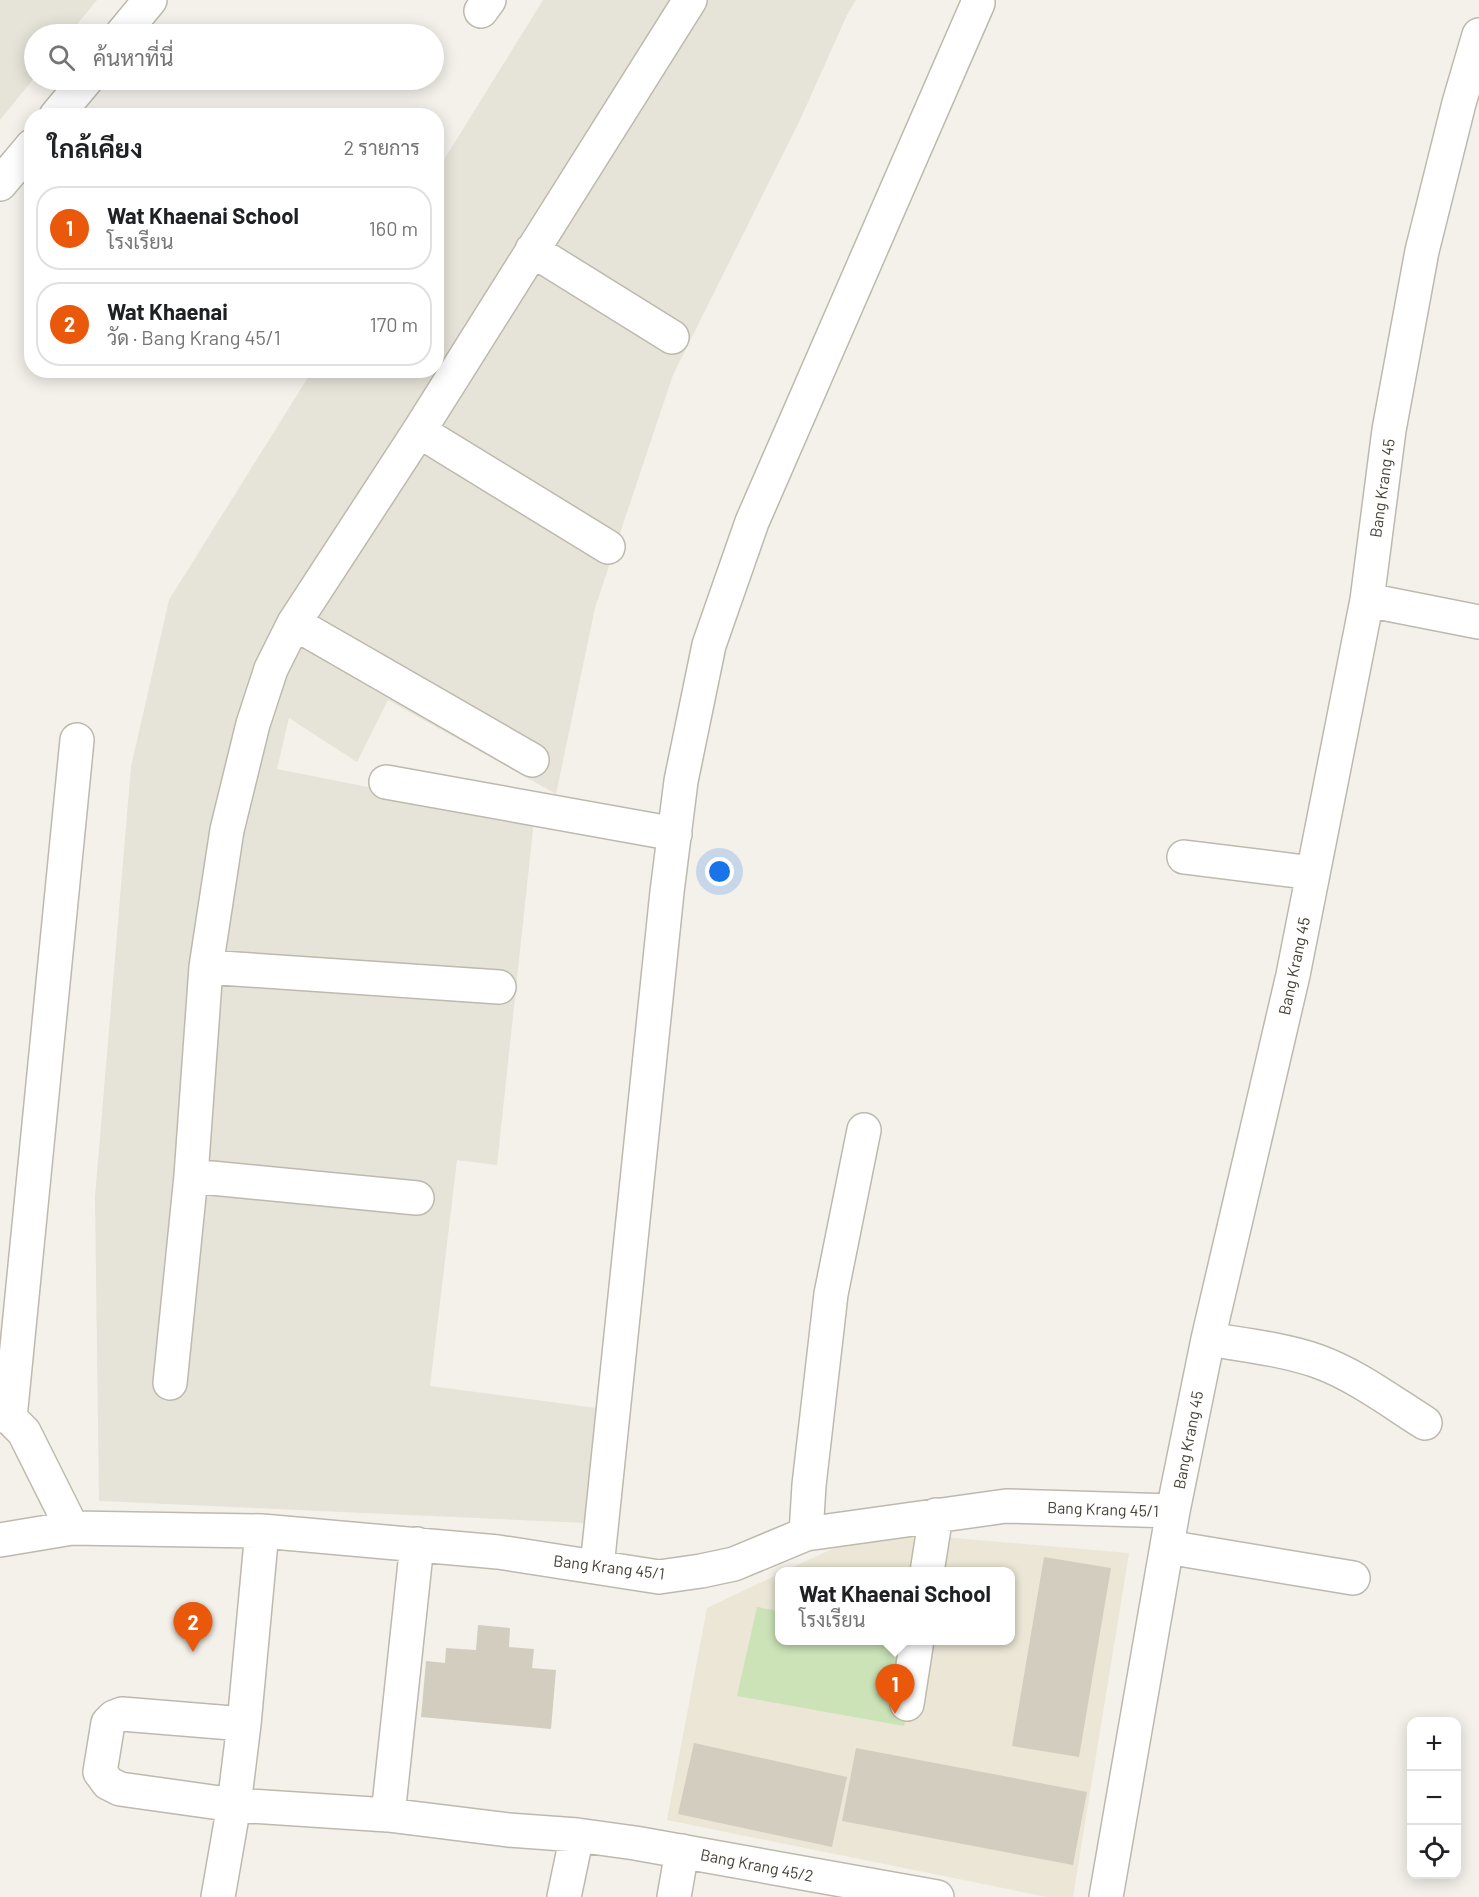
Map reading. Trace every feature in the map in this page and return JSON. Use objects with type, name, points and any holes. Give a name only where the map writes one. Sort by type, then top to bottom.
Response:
[{"type":"street","points":[[130,24],[150,0]]},
{"type":"street","points":[[170,1383],[191,1176],[206,967],[227,830],[250,735],[272,669],[294,623],[419,431],[690,0]]},
{"type":"street","points":[[597,1567],[666,892],[681,782],[709,645],[752,522],[978,3]]},
{"type":"street","name":"Bang Krang 45","points":[[1106,1897],[1173,1511],[1208,1339],[1293,975],[1367,600],[1389,430],[1422,251],[1459,103],[1479,35]]},
{"type":"street","points":[[63,108],[78,90]]},
{"type":"street","points":[[0,184],[24,156]]},
{"type":"street","points":[[532,250],[672,337]]},
{"type":"street","points":[[419,431],[608,548]]},
{"type":"street","points":[[1367,600],[1479,622]]},
{"type":"street","points":[[294,623],[532,760]]},
{"type":"street","points":[[72,1528],[24,1432],[5,1416],[77,740]]},
{"type":"street","points":[[386,782],[675,834]]},
{"type":"street","points":[[1184,857],[1313,873]]},
{"type":"street","points":[[206,967],[499,987]]},
{"type":"street","points":[[806,1534],[809,1485],[831,1294],[864,1130]]},
{"type":"street","points":[[191,1176],[417,1198]]},
{"type":"street","points":[[1208,1339],[1263,1348],[1317,1361],[1361,1382],[1425,1423]]},
{"type":"street","name":"Bang Krang 45/1","points":[[0,1539],[72,1528],[262,1531],[498,1552],[659,1577],[734,1564],[806,1534],[1006,1506],[1173,1511]]},
{"type":"street","points":[[928,1567],[936,1515]]},
{"type":"street","points":[[218,1897],[234,1805],[244,1724],[262,1531]]},
{"type":"street","points":[[388,1815],[417,1544]]},
{"type":"street","points":[[1167,1547],[1353,1578]]},
{"type":"street","points":[[907,1704],[916,1645]]},
{"type":"street","name":"Bang Krang 45/2","points":[[244,1724],[122,1714],[114,1717],[108,1723],[100,1772],[108,1783],[120,1789],[234,1805],[388,1815],[508,1830],[577,1835],[682,1851],[883,1892],[937,1897]]},
{"type":"street","points":[[564,1897],[577,1835]]},
{"type":"street","points":[[674,1897],[682,1851]]},
{"type":"shaded area","points":[[0,0],[97,0],[77,24],[24,24],[24,90],[0,120]]},
{"type":"shaded area","points":[[543,0],[856,0],[847,15],[800,120],[673,375],[595,608],[556,794],[388,700],[357,762],[289,718],[277,769],[534,820],[497,1165],[457,1160],[430,1386],[596,1408],[587,1523],[99,1501],[95,1197],[131,767],[169,600],[308,378],[444,378],[444,160]]},
{"type":"shaded area","points":[[872,1531],[1129,1553],[1073,1897],[1047,1897],[667,1820],[707,1608],[775,1576],[775,1645],[1015,1645],[1015,1567],[793,1567]]},
{"type":"green space","points":[[757,1607],[775,1610],[775,1645],[921,1645],[904,1726],[737,1696]]},
{"type":"building","points":[[1044,1557],[1111,1568],[1079,1757],[1012,1746]]},
{"type":"building","points":[[478,1625],[510,1628],[509,1647],[534,1649],[532,1668],[556,1670],[551,1729],[421,1717],[426,1661],[445,1663],[446,1648],[476,1650]]},
{"type":"building","points":[[694,1743],[847,1777],[832,1847],[678,1814]]},
{"type":"building","points":[[856,1748],[1087,1792],[1073,1865],[842,1821]]},
{"type":"place","name":"Wat Khaenai","points":[[193,1652]]},
{"type":"place","name":"Wat Khaenai School","points":[[895,1714]]}]
